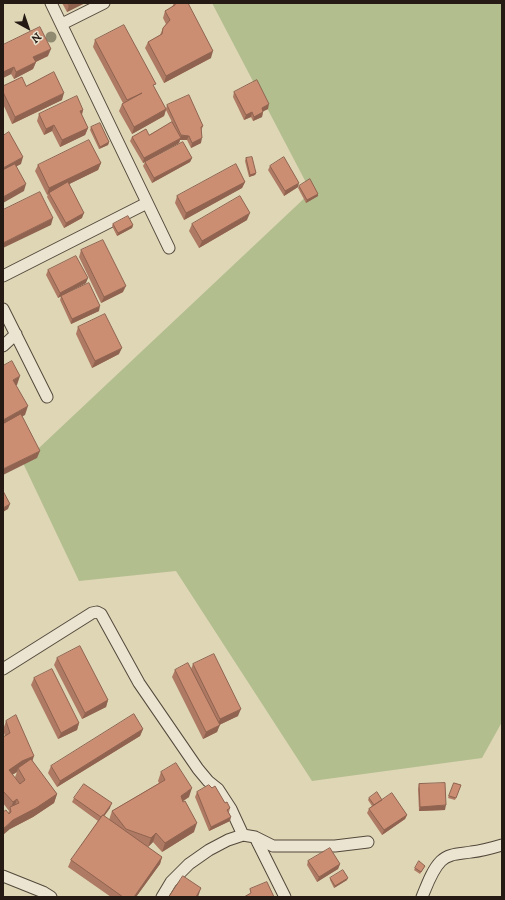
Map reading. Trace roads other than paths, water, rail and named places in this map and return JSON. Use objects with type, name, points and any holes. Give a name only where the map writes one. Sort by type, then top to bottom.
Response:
[{"type":"street","points":[[52,3],[169,248]]},
{"type":"street","points":[[62,24],[104,3]]},
{"type":"street","points":[[3,276],[147,203]]},
{"type":"street","points":[[3,309],[48,397]]},
{"type":"street","points":[[3,346],[16,334]]},
{"type":"street","points":[[3,669],[92,613],[97,612],[101,614],[140,683],[198,769],[208,781],[218,789],[231,810],[243,835]]},
{"type":"street","points":[[162,897],[172,882],[189,864],[209,850],[228,840],[243,835],[255,837],[272,846],[335,846],[368,842]]},
{"type":"street","points":[[255,837],[286,897]]},
{"type":"street","points":[[422,897],[434,872],[442,860],[452,854],[478,851],[502,845]]},
{"type":"street","points":[[3,876],[43,892],[51,897]]}]
